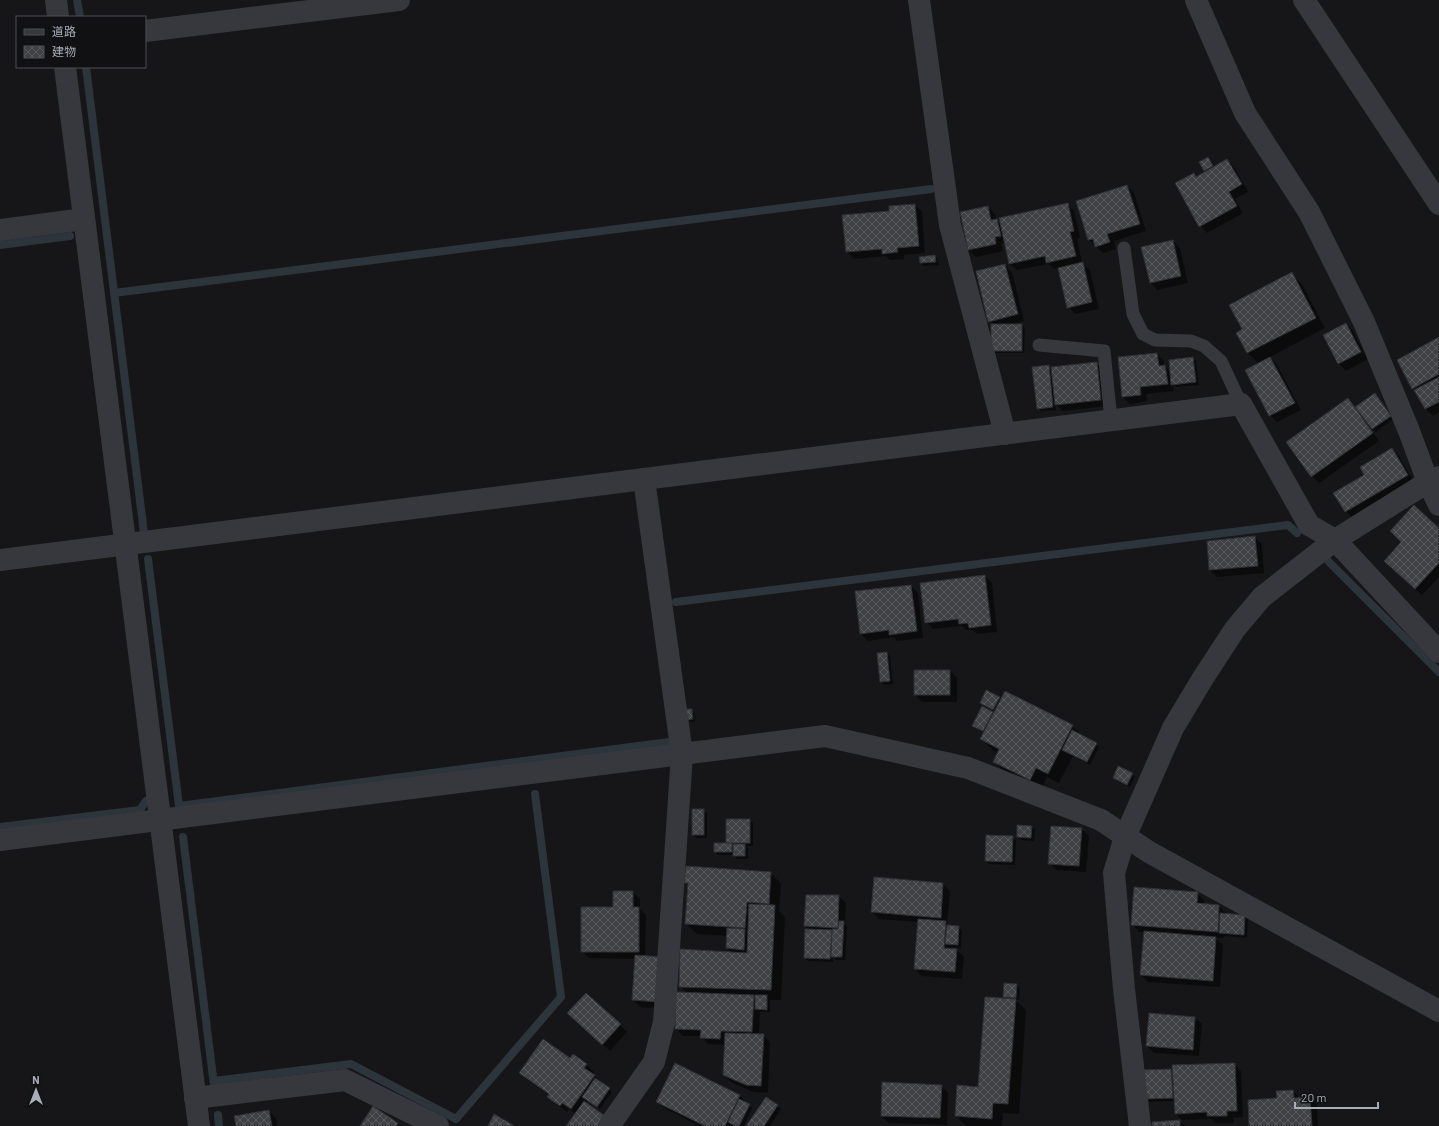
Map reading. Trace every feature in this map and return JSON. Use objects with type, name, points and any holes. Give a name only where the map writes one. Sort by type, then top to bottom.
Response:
[{"type":"street","points":[[56,0],[58,16]]},
{"type":"street","points":[[146,31],[399,0]]},
{"type":"street","points":[[919,0],[950,225],[1005,434]]},
{"type":"street","points":[[1196,0],[1245,114],[1309,212],[1364,322],[1409,431],[1434,480],[1439,505]]},
{"type":"street","points":[[1304,0],[1439,204]]},
{"type":"street","points":[[65,68],[159,821],[199,1126]]},
{"type":"street","points":[[0,230],[84,219]]},
{"type":"street","points":[[0,560],[1241,404],[1309,525],[1335,540],[1439,652]]},
{"type":"street","points":[[609,1126],[654,1062],[664,1022],[682,754],[644,479]]},
{"type":"street","points":[[1140,1126],[1124,989],[1114,873],[1125,837],[1173,728],[1235,629],[1262,597],[1335,540],[1434,480]]},
{"type":"street","points":[[0,840],[825,736],[968,768],[1101,820],[1149,852],[1439,1011]]},
{"type":"street","points":[[195,1098],[345,1080],[438,1126]]},
{"type":"lane","points":[[1124,248],[1133,314],[1143,334],[1154,340],[1191,341],[1204,346],[1221,361],[1241,404]]},
{"type":"lane","points":[[1039,345],[1104,351],[1111,420]]},
{"type":"building","points":[[1208,157],[1213,166],[1204,171],[1199,162]]},
{"type":"building","points":[[1227,159],[1242,184],[1229,192],[1237,206],[1199,227],[1175,183],[1194,173],[1196,177]]},
{"type":"building","points":[[1127,185],[1140,224],[1107,234],[1110,242],[1095,247],[1093,239],[1088,240],[1076,201]]},
{"type":"building","points":[[1068,203],[1074,231],[1070,232],[1076,256],[1046,263],[1045,256],[1009,264],[999,218]]},
{"type":"building","points":[[915,204],[919,246],[897,248],[898,252],[882,254],[882,249],[846,252],[842,215],[889,211],[889,206]]},
{"type":"building","points":[[988,206],[991,220],[997,219],[1001,236],[995,237],[996,244],[968,250],[960,212]]},
{"type":"building","points":[[1173,240],[1181,276],[1150,283],[1141,247]]},
{"type":"building","points":[[935,255],[936,262],[920,263],[919,257]]},
{"type":"building","points":[[1083,262],[1092,302],[1067,308],[1058,268]]},
{"type":"building","points":[[1005,264],[1018,314],[988,322],[976,271]]},
{"type":"building","points":[[1292,272],[1316,318],[1247,353],[1236,333],[1242,329],[1229,305]]},
{"type":"building","points":[[1346,323],[1361,352],[1338,364],[1323,335]]},
{"type":"building","points":[[991,324],[1022,324],[1022,351],[991,351]]},
{"type":"building","points":[[1439,337],[1439,374],[1412,389],[1397,360]]},
{"type":"building","points":[[1157,353],[1159,366],[1165,365],[1168,384],[1140,387],[1141,395],[1122,397],[1118,357]]},
{"type":"building","points":[[1193,357],[1196,382],[1171,385],[1169,360]]},
{"type":"building","points":[[1270,357],[1295,403],[1269,416],[1245,370]]},
{"type":"building","points":[[1097,362],[1101,400],[1055,405],[1051,367]]},
{"type":"building","points":[[1049,365],[1053,407],[1037,409],[1032,367]]},
{"type":"building","points":[[1439,377],[1439,402],[1425,409],[1414,390]]},
{"type":"building","points":[[1375,393],[1391,416],[1372,429],[1355,407]]},
{"type":"building","points":[[1348,398],[1373,433],[1311,477],[1286,442]]},
{"type":"building","points":[[1392,448],[1408,475],[1345,512],[1333,493],[1364,475],[1360,467]]},
{"type":"building","points":[[1414,505],[1439,528],[1439,563],[1415,589],[1384,561],[1401,542],[1390,531]]},
{"type":"building","points":[[1255,536],[1258,566],[1209,570],[1207,541]]},
{"type":"building","points":[[985,575],[991,625],[969,628],[968,623],[959,624],[958,619],[925,623],[920,583]]},
{"type":"building","points":[[911,585],[917,631],[889,635],[889,630],[860,634],[855,591]]},
{"type":"building","points":[[887,652],[890,681],[880,682],[877,653]]},
{"type":"building","points":[[914,670],[950,670],[950,695],[914,695]]},
{"type":"building","points":[[986,690],[1000,697],[993,710],[980,703]]},
{"type":"building","points":[[1005,691],[1073,725],[1048,774],[1036,768],[1030,780],[993,762],[999,749],[980,739]]},
{"type":"building","points":[[982,706],[993,712],[983,731],[972,726]]},
{"type":"building","points":[[686,709],[692,709],[693,719],[687,720]]},
{"type":"building","points":[[1072,730],[1097,743],[1087,762],[1062,750]]},
{"type":"building","points":[[1118,766],[1133,773],[1127,785],[1113,778]]},
{"type":"building","points":[[692,809],[704,809],[704,835],[692,835]]},
{"type":"building","points":[[726,819],[750,819],[750,843],[726,843]]},
{"type":"building","points":[[1017,825],[1032,826],[1031,838],[1017,837]]},
{"type":"building","points":[[1051,826],[1082,828],[1079,866],[1048,864]]},
{"type":"building","points":[[986,835],[1013,836],[1012,862],[985,861]]},
{"type":"building","points":[[714,843],[732,843],[732,852],[714,852]]},
{"type":"building","points":[[733,844],[745,844],[745,856],[733,856]]},
{"type":"building","points":[[686,866],[771,872],[769,904],[747,902],[745,928],[685,924],[688,883],[684,883]]},
{"type":"building","points":[[874,877],[943,883],[941,918],[871,912]]},
{"type":"building","points":[[1134,887],[1198,892],[1197,903],[1219,905],[1218,932],[1131,925]]},
{"type":"building","points":[[613,891],[633,891],[633,907],[639,907],[639,952],[581,952],[581,907],[613,907]]},
{"type":"building","points":[[806,895],[839,895],[838,928],[804,926]]},
{"type":"building","points":[[749,904],[775,905],[771,990],[679,987],[680,949],[747,953]]},
{"type":"building","points":[[1220,913],[1245,915],[1244,935],[1219,933]]},
{"type":"building","points":[[918,919],[946,921],[944,948],[957,949],[955,972],[914,969]]},
{"type":"building","points":[[839,921],[844,921],[842,957],[831,957],[832,929],[838,929]]},
{"type":"building","points":[[947,925],[959,926],[958,945],[945,944]]},
{"type":"building","points":[[727,928],[745,929],[744,950],[726,948]]},
{"type":"building","points":[[805,929],[832,930],[830,959],[804,958]]},
{"type":"building","points":[[1144,931],[1216,937],[1213,981],[1140,975]]},
{"type":"building","points":[[635,955],[662,957],[659,1002],[632,1000]]},
{"type":"building","points":[[1004,983],[1017,984],[1016,998],[1003,997]]},
{"type":"building","points":[[676,992],[754,995],[752,1032],[721,1031],[720,1039],[700,1038],[701,1030],[675,1029]]},
{"type":"building","points":[[586,993],[621,1024],[602,1045],[567,1013]]},
{"type":"building","points":[[755,995],[767,995],[767,1010],[755,1009]]},
{"type":"building","points":[[985,997],[1016,999],[1008,1104],[993,1103],[992,1119],[955,1116],[957,1085],[978,1087]]},
{"type":"building","points":[[1149,1013],[1195,1017],[1193,1050],[1146,1046]]},
{"type":"building","points":[[725,1033],[764,1034],[761,1086],[746,1085],[723,1075]]},
{"type":"building","points":[[543,1039],[570,1058],[573,1054],[587,1064],[584,1068],[595,1075],[571,1109],[562,1103],[560,1106],[547,1097],[549,1094],[519,1073]]},
{"type":"building","points":[[675,1063],[740,1095],[725,1126],[705,1126],[656,1102]]},
{"type":"building","points":[[1235,1063],[1237,1111],[1227,1111],[1227,1116],[1207,1116],[1207,1112],[1175,1114],[1172,1065]]},
{"type":"building","points":[[1171,1069],[1173,1098],[1145,1099],[1144,1070]]},
{"type":"building","points":[[595,1078],[610,1088],[597,1107],[582,1097]]},
{"type":"building","points":[[882,1082],[942,1085],[940,1118],[881,1116]]},
{"type":"building","points":[[1293,1090],[1294,1098],[1310,1097],[1312,1126],[1249,1126],[1248,1100],[1277,1098],[1276,1091]]},
{"type":"building","points":[[766,1097],[778,1105],[764,1126],[746,1126]]},
{"type":"building","points":[[739,1099],[750,1104],[739,1126],[735,1126],[728,1122]]},
{"type":"building","points":[[584,1101],[605,1116],[598,1126],[566,1126]]},
{"type":"building","points":[[373,1106],[398,1123],[396,1126],[360,1126]]},
{"type":"building","points":[[269,1110],[272,1126],[236,1126],[234,1116]]},
{"type":"building","points":[[494,1114],[513,1125],[513,1126],[488,1126]]},
{"type":"building","points":[[1180,1120],[1180,1126],[1152,1126],[1152,1122]]},
{"type":"waterway","points":[[77,0],[80,16]]},
{"type":"waterway","points":[[86,68],[144,533]]},
{"type":"waterway","points":[[114,293],[931,189]]},
{"type":"waterway","points":[[0,245],[70,236]]},
{"type":"waterway","points":[[676,602],[1288,525],[1297,533]]},
{"type":"waterway","points":[[148,559],[179,806],[669,742]]},
{"type":"waterway","points":[[1329,562],[1439,672]]},
{"type":"waterway","points":[[214,1081],[351,1064],[456,1119],[561,997],[535,794]]},
{"type":"waterway","points":[[0,827],[140,810],[146,801]]},
{"type":"waterway","points":[[183,837],[214,1085]]},
{"type":"waterway","points":[[218,1115],[219,1126]]}]
